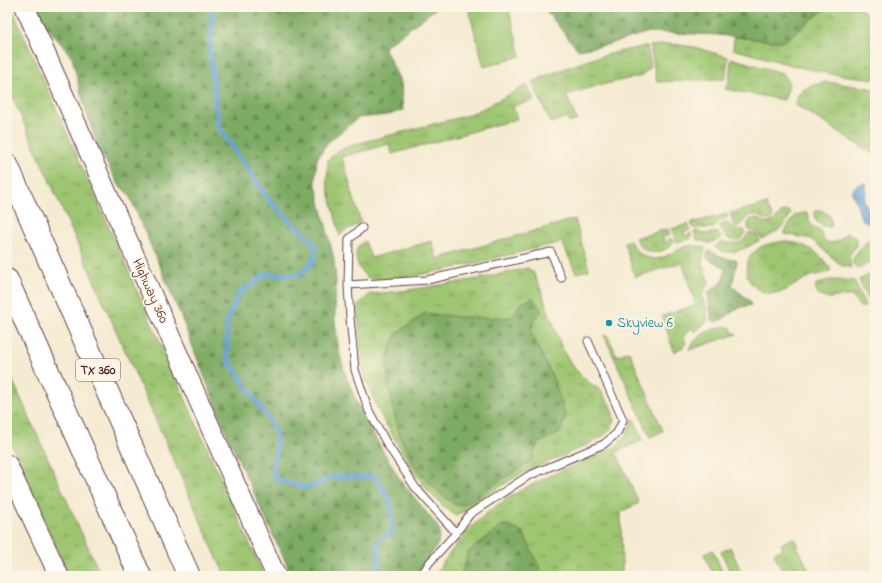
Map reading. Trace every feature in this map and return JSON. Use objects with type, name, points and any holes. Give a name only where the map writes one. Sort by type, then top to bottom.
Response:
[{"type":"highway","name":"TX 360","points":[[7,165],[189,576]]},
{"type":"highway","points":[[7,280],[140,576]]},
{"type":"main road","name":"Highway 360","points":[[25,7],[276,576]]},
{"type":"main road","points":[[7,464],[59,576]]},
{"type":"lane","points":[[362,228],[349,239],[348,285],[356,370],[369,411],[386,444],[415,487],[456,533]]},
{"type":"lane","points":[[348,285],[427,280],[551,252],[561,278]]},
{"type":"lane","points":[[421,576],[428,563],[456,533],[470,514],[528,476],[604,444],[617,434],[623,420],[588,341]]},
{"type":"green space","points":[[7,7],[11,7],[264,576],[225,576],[7,85]]},
{"type":"green space","points":[[36,7],[438,7],[384,47],[401,83],[403,110],[388,115],[358,118],[327,143],[317,159],[315,181],[334,259],[336,281],[335,320],[339,352],[346,376],[358,405],[401,481],[440,531],[438,544],[417,576],[292,576],[228,437],[178,309],[129,195],[118,184],[97,145],[82,98],[72,57],[41,20]]},
{"type":"green space","points":[[468,7],[508,7],[521,56],[484,67]]},
{"type":"green space","points":[[543,7],[827,7],[784,41],[718,35],[649,32],[606,45],[578,50]]},
{"type":"green space","points":[[827,7],[857,7],[864,11],[875,27],[875,79],[832,74],[802,68],[733,49],[734,37],[784,41]]},
{"type":"green space","points":[[669,44],[694,47],[728,57],[725,79],[657,82],[650,46]]},
{"type":"green space","points":[[647,46],[651,67],[641,76],[596,86],[566,95],[577,120],[569,123],[566,117],[551,123],[532,82],[588,60]]},
{"type":"green space","points":[[731,58],[782,73],[788,82],[788,89],[784,100],[725,89],[729,82]]},
{"type":"green space","points":[[828,82],[875,89],[875,155],[796,105],[798,95],[804,89],[816,84]]},
{"type":"green space","points":[[527,85],[534,100],[513,106],[517,119],[392,154],[389,144],[342,157],[361,223],[344,231],[340,236],[327,183],[328,160],[337,151],[359,143],[465,116],[482,109]]},
{"type":"green space","points":[[767,204],[767,207],[773,216],[771,220],[752,215],[747,217],[741,225],[734,226],[730,213]]},
{"type":"green space","points":[[816,210],[821,210],[829,215],[832,224],[831,227],[818,223],[815,217]]},
{"type":"green space","points":[[783,211],[789,211],[791,213],[789,218],[780,229],[767,237],[762,239],[758,234],[748,229],[750,220],[756,218],[768,223],[775,220]]},
{"type":"green space","points":[[804,213],[809,215],[811,225],[820,230],[824,241],[831,243],[836,242],[846,233],[854,236],[856,239],[856,244],[849,256],[851,268],[841,265],[811,239],[785,234],[785,231],[795,215]]},
{"type":"green space","points":[[727,214],[727,218],[720,220],[714,228],[693,228],[691,223]]},
{"type":"green space","points":[[575,219],[589,270],[576,273],[562,242],[445,270],[383,280],[374,280],[365,276],[359,267],[356,257],[357,249],[365,241],[371,258],[432,241],[437,259]]},
{"type":"green space","points":[[726,222],[736,230],[744,230],[745,232],[739,240],[735,241],[727,238],[721,230],[719,226]]},
{"type":"green space","points":[[688,224],[690,230],[684,232],[685,236],[691,233],[691,239],[676,242],[671,229]]},
{"type":"green space","points":[[668,229],[670,235],[663,237],[665,243],[669,241],[668,239],[672,239],[673,244],[662,251],[647,251],[635,238]]},
{"type":"green space","points":[[696,231],[707,234],[717,232],[721,237],[720,239],[709,243],[697,240],[694,232]]},
{"type":"green space","points":[[749,233],[756,235],[760,240],[743,249],[732,252],[726,252],[715,247],[721,242],[740,242]]},
{"type":"green space","points":[[875,236],[875,260],[856,268],[852,261],[856,253]]},
{"type":"green space","points":[[630,240],[639,253],[653,259],[664,257],[684,247],[694,245],[705,248],[702,263],[709,283],[702,294],[707,309],[707,321],[695,332],[691,328],[683,337],[686,343],[683,347],[674,352],[662,316],[696,305],[682,262],[635,277],[624,242]]},
{"type":"green space","points":[[783,241],[810,248],[820,256],[830,268],[830,271],[809,277],[789,289],[780,292],[766,293],[758,289],[752,284],[746,270],[752,254],[762,246]]},
{"type":"green space","points":[[710,251],[727,259],[735,259],[737,262],[732,286],[750,301],[751,305],[738,308],[720,321],[715,322],[711,319],[708,292],[723,282],[725,269],[707,258],[707,253]]},
{"type":"green space","points":[[528,268],[533,272],[539,285],[563,351],[575,369],[588,382],[600,390],[610,405],[614,418],[612,428],[605,435],[589,444],[517,476],[487,495],[470,509],[455,515],[445,508],[431,494],[414,472],[380,414],[363,373],[357,306],[370,294],[402,291],[478,279]]},
{"type":"green space","points":[[875,272],[875,307],[871,305],[859,280]]},
{"type":"green space","points":[[828,280],[852,280],[855,282],[865,305],[864,307],[860,307],[852,296],[824,298],[820,296],[815,285]]},
{"type":"green space","points":[[533,298],[542,311],[533,322],[531,333],[554,380],[566,417],[560,433],[538,443],[531,461],[492,486],[471,503],[455,505],[437,491],[417,469],[400,437],[391,400],[386,360],[396,334],[425,313],[447,316],[489,318],[512,317],[520,304]]},
{"type":"green space","points":[[726,326],[731,328],[733,333],[737,334],[689,350],[695,340],[704,334],[714,329]]},
{"type":"green space","points":[[604,335],[608,336],[617,356],[629,351],[663,431],[650,437]]},
{"type":"green space","points":[[7,368],[101,576],[69,576],[7,435]]},
{"type":"green space","points":[[634,419],[643,440],[616,452],[639,503],[621,512],[622,571],[611,576],[434,576],[458,542],[487,513],[509,497],[533,484],[615,447],[621,442],[628,431],[631,421]]},
{"type":"green space","points":[[503,525],[523,532],[541,571],[536,576],[461,576],[468,552]]},
{"type":"green space","points":[[794,538],[811,576],[780,576],[780,574],[783,573],[774,553],[783,549],[781,544]]},
{"type":"green space","points":[[730,547],[743,576],[732,576],[721,552]]},
{"type":"green space","points":[[713,550],[724,576],[714,576],[704,554]]},
{"type":"water","points":[[863,183],[867,185],[864,201],[874,221],[869,224],[861,218],[852,193],[856,186]]},
{"type":"waterway","points":[[213,7],[210,50],[218,126],[269,200],[316,246],[313,262],[298,275],[266,274],[239,293],[227,321],[227,358],[273,426],[277,442],[273,471],[277,480],[308,488],[332,477],[375,477],[391,502],[392,531],[377,544],[379,576]]},
{"type":"place","name":"Skyview 6","points":[[609,323]]}]
